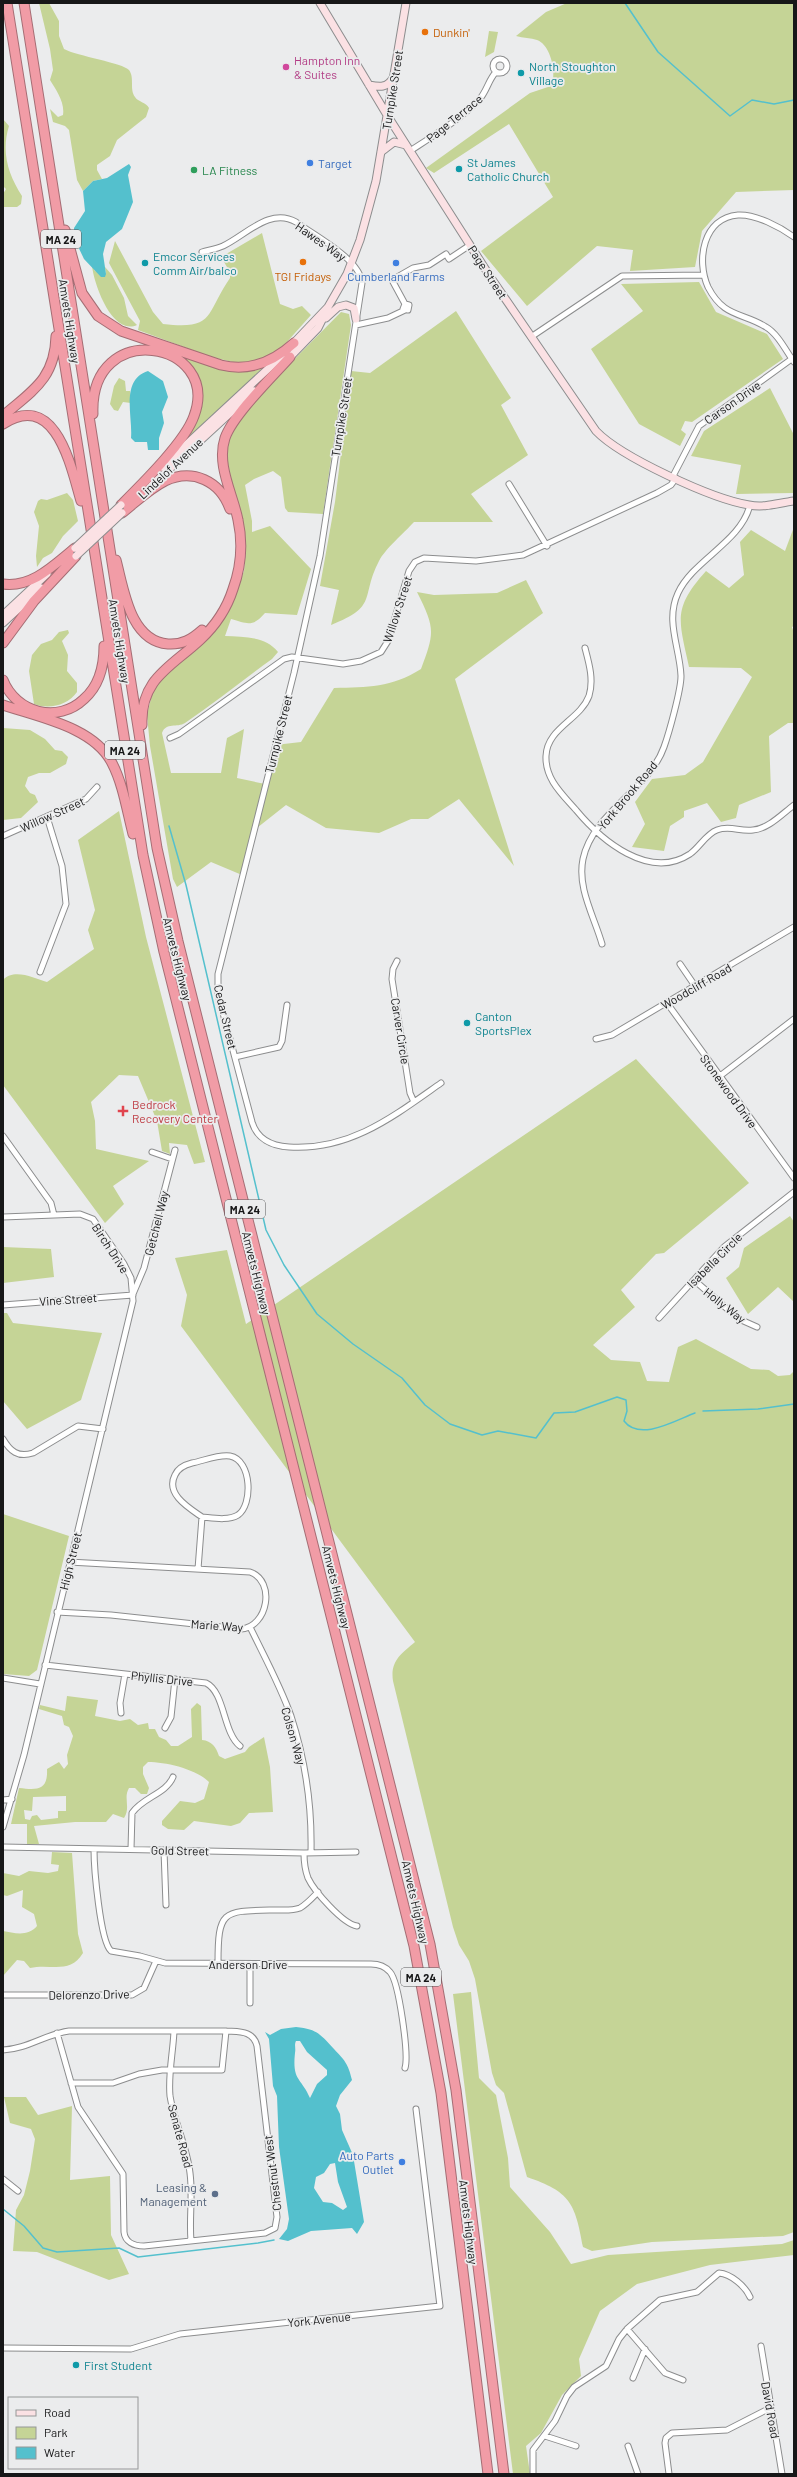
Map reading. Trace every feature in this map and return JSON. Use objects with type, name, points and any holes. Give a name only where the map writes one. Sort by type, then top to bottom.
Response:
[{"type":"highway","name":"Amvets Highway","points":[[7,3],[136,818],[153,906],[415,1951],[441,2092],[488,2474]]},
{"type":"highway","name":"Amvets Highway","points":[[24,3],[148,792],[178,941],[430,1944],[457,2096],[504,2474]]},
{"type":"highway","points":[[44,134],[64,229],[80,286],[87,302],[103,321],[122,330],[228,367],[245,368],[264,363],[281,355],[294,343]]},
{"type":"highway","points":[[3,416],[37,387],[52,363],[56,334],[51,283]]},
{"type":"highway","points":[[98,475],[93,403],[95,390],[102,374],[117,358],[135,350],[155,349],[174,357],[184,365],[195,386],[197,402],[194,415],[176,443],[121,509]]},
{"type":"highway","points":[[148,792],[141,716],[145,697],[159,674],[201,639],[214,625],[230,598],[238,570],[241,541],[238,520],[222,459],[225,437],[234,422],[290,358]]},
{"type":"highway","points":[[3,424],[19,417],[34,418],[46,422],[59,436],[66,450],[93,547]]},
{"type":"highway","points":[[104,514],[130,608],[137,624],[148,637],[159,642],[176,644],[190,640],[202,630],[216,612],[231,576],[236,542],[232,518],[225,496],[216,485],[204,479],[187,476],[176,478],[160,484],[121,509]]},
{"type":"highway","points":[[3,584],[23,583],[33,579],[75,552]]},
{"type":"highway","points":[[3,643],[34,601],[75,552]]},
{"type":"highway","points":[[3,680],[18,701],[40,712],[64,711],[84,700],[98,680],[104,660],[100,593]]},
{"type":"highway","points":[[3,705],[82,733],[96,742],[108,755],[117,775],[153,906]]},
{"type":"main road","name":"Page Street","points":[[320,3],[387,115],[470,245],[598,434],[619,449],[674,477],[706,491],[750,505],[767,506],[794,501]]},
{"type":"main road","name":"Turnpike Street","points":[[352,263],[371,203],[406,3]]},
{"type":"main road","points":[[369,85],[384,87],[394,78]]},
{"type":"main road","points":[[381,152],[394,142],[408,148]]},
{"type":"main road","name":"Lindelof Avenue","points":[[121,509],[290,358],[318,328],[352,263]]},
{"type":"main road","points":[[318,328],[332,312],[344,305],[354,308],[356,322]]},
{"type":"main road","name":"Lindelof Avenue","points":[[3,623],[75,552],[294,343],[328,307]]},
{"type":"main road","name":"Lindelof Avenue","points":[[3,615],[75,552]]},
{"type":"street","name":"Page Terrace","points":[[408,148],[477,102],[486,92],[490,78],[499,73]]},
{"type":"street","points":[[793,359],[767,327],[736,315],[720,303],[709,288],[704,275],[702,254],[706,240],[714,227],[725,219],[738,215],[751,217],[794,237]]},
{"type":"street","name":"Hawes Way","points":[[202,252],[224,245],[264,221],[282,218],[296,222],[352,263]]},
{"type":"street","points":[[356,322],[388,318],[405,310],[403,307],[405,304],[392,280],[410,269],[429,265],[446,254],[450,259],[470,245]]},
{"type":"street","name":"Turnpike Street","points":[[253,831],[297,658],[323,538],[362,283],[360,274],[352,263]]},
{"type":"street","points":[[531,337],[622,276],[704,275]]},
{"type":"street","name":"Carson Drive","points":[[674,477],[699,426],[793,359]]},
{"type":"street","name":"Willow Street","points":[[170,738],[179,734],[275,664],[286,658],[343,664],[365,660],[383,651],[388,642],[410,568],[419,560],[427,558],[489,560],[520,556],[547,546],[666,488],[673,484],[674,477]]},
{"type":"street","points":[[509,484],[547,546]]},
{"type":"street","name":"York Brook Road","points":[[602,944],[586,900],[583,877],[583,859],[596,832],[657,762],[664,748],[681,678],[672,619],[679,592],[745,521],[750,505]]},
{"type":"street","points":[[586,648],[590,669],[588,696],[582,707],[555,734],[547,745],[546,757],[553,784],[596,832],[612,845],[631,856],[648,861],[663,862],[690,854],[713,831],[725,827],[751,831],[759,829],[794,805]]},
{"type":"street","name":"Willow Street","points":[[3,836],[86,799],[97,787]]},
{"type":"street","points":[[40,972],[66,904],[62,866],[47,817]]},
{"type":"street","name":"Cedar Street","points":[[253,831],[217,980],[218,994],[256,1131],[267,1141],[282,1147],[329,1145],[370,1130],[414,1102]]},
{"type":"street","name":"Woodcliff Road","points":[[596,1039],[612,1035],[794,927]]},
{"type":"street","name":"Carver Circle","points":[[397,960],[393,970],[392,979],[410,1093],[414,1102]]},
{"type":"street","points":[[680,964],[695,986]]},
{"type":"street","name":"Stonewood Drive","points":[[667,1003],[794,1178]]},
{"type":"street","points":[[235,1057],[279,1047],[282,1041],[287,1005]]},
{"type":"street","points":[[720,1076],[793,1020]]},
{"type":"street","points":[[414,1102],[441,1083]]},
{"type":"street","points":[[3,1136],[51,1202],[54,1215]]},
{"type":"street","name":"Getchell Way","points":[[133,1295],[144,1268],[175,1150]]},
{"type":"street","points":[[152,1152],[172,1159]]},
{"type":"street","name":"Isabella Circle","points":[[659,1318],[733,1239],[794,1192]]},
{"type":"street","name":"Birch Drive","points":[[3,1217],[83,1215],[93,1219],[126,1267],[131,1278],[133,1295]]},
{"type":"street","name":"Holly Way","points":[[694,1280],[739,1319],[757,1327]]},
{"type":"street","name":"Vine Street","points":[[3,1305],[133,1295]]},
{"type":"street","name":"High Street","points":[[3,1827],[12,1799],[69,1562],[103,1429],[132,1309],[133,1295]]},
{"type":"street","points":[[3,1439],[12,1451],[25,1455],[33,1453],[78,1426],[87,1425],[103,1429]]},
{"type":"street","points":[[225,1456],[237,1459],[244,1465],[247,1473],[246,1500],[242,1511],[230,1518],[202,1517],[176,1496],[173,1484],[176,1473],[188,1464],[225,1456]]},
{"type":"street","points":[[198,1569],[202,1517]]},
{"type":"street","name":"Marie Way","points":[[57,1612],[111,1615],[238,1628],[250,1627],[259,1619],[263,1609],[266,1590],[262,1580],[250,1572],[69,1562]]},
{"type":"street","name":"Colson Way","points":[[250,1627],[287,1706],[296,1734],[306,1784],[311,1830],[311,1852]]},
{"type":"street","name":"Phyllis Drive","points":[[44,1664],[204,1682],[211,1686],[234,1740],[240,1746]]},
{"type":"street","points":[[121,1713],[120,1703],[125,1674]]},
{"type":"street","points":[[3,1678],[40,1684]]},
{"type":"street","points":[[165,1728],[170,1719],[175,1679]]},
{"type":"street","points":[[131,1849],[132,1813],[141,1804],[168,1786],[174,1777]]},
{"type":"street","points":[[3,1800],[12,1799]]},
{"type":"street","name":"Gold Street","points":[[3,1847],[304,1853],[356,1852]]},
{"type":"street","name":"Anderson Drive","points":[[94,1849],[96,1880],[108,1948],[115,1954],[140,1956],[156,1961],[250,1964],[370,1964],[386,1968],[393,1977],[398,1997],[407,2051],[404,2068]]},
{"type":"street","points":[[164,1850],[166,1905]]},
{"type":"street","points":[[304,1853],[307,1875],[318,1892],[344,1920],[358,1926]]},
{"type":"street","points":[[218,1963],[218,1930],[228,1915],[239,1911],[294,1910],[304,1905],[318,1892]]},
{"type":"street","name":"Delorenzo Drive","points":[[3,1995],[132,1995],[144,1988],[156,1961]]},
{"type":"street","points":[[250,1964],[250,2003]]},
{"type":"street","name":"Chestnut West","points":[[3,2050],[16,2049],[57,2033],[72,2030],[226,2031],[245,2032],[253,2037],[256,2044],[277,2222],[275,2228],[267,2232],[141,2246],[127,2240],[124,2232],[123,2174],[80,2109],[57,2033]]},
{"type":"street","name":"Senate Road","points":[[174,2031],[170,2070],[171,2101],[186,2147],[190,2172],[189,2214],[191,2241]]},
{"type":"street","points":[[71,2083],[113,2082],[142,2073],[170,2070],[222,2070],[226,2031]]},
{"type":"street","name":"York Avenue","points":[[3,2348],[131,2349],[186,2333],[440,2306],[416,2109]]},
{"type":"street","points":[[3,2179],[18,2191]]},
{"type":"street","points":[[533,2474],[532,2453],[545,2436],[571,2391],[606,2366],[619,2339],[627,2329],[660,2300],[697,2292],[719,2273],[726,2274],[743,2286],[750,2297]]},
{"type":"street","points":[[627,2329],[665,2373],[683,2380]]},
{"type":"street","name":"David Road","points":[[761,2346],[782,2474]]},
{"type":"street","points":[[633,2378],[645,2350]]},
{"type":"street","points":[[669,2474],[665,2443],[666,2438],[672,2433],[726,2430],[770,2408]]},
{"type":"street","points":[[545,2436],[576,2446]]},
{"type":"street","points":[[628,2446],[638,2474]]},
{"type":"green space","points":[[39,3],[49,3],[59,21],[59,36],[64,49],[125,67],[129,70],[132,76],[133,94],[136,99],[146,104],[149,108],[146,117],[117,140],[110,156],[97,165],[97,170],[102,179],[93,181],[83,191],[77,180],[69,130],[65,126],[53,122],[50,109],[58,117],[63,115],[63,105],[60,96],[50,80],[53,70],[50,49]]},
{"type":"green space","points":[[567,3],[794,3],[794,190],[736,192],[702,231],[695,267],[630,271],[633,250],[597,246],[527,306],[481,251],[553,197],[509,124],[434,173],[426,168],[530,93],[551,86],[553,81],[553,67],[552,60],[546,48],[537,40],[516,36],[546,12]]},
{"type":"green space","points":[[489,31],[498,32],[494,52],[485,57]]},
{"type":"green space","points":[[3,119],[9,126],[6,145],[7,162],[13,179],[22,196],[21,204],[17,207],[3,207],[3,194],[6,189],[3,186]]},
{"type":"green space","points":[[262,233],[280,304],[293,309],[302,306],[311,315],[278,352],[258,362],[237,363],[211,357],[138,330],[140,321],[109,263],[115,241],[153,312],[163,324],[180,325],[201,322],[207,317],[230,278],[230,272],[221,257]]},
{"type":"green space","points":[[92,266],[95,271],[106,274],[105,267],[112,275],[124,298],[128,316],[137,325],[128,326],[120,323],[112,316],[96,284]]},
{"type":"green space","points":[[699,282],[716,312],[767,334],[783,359],[692,422],[685,421],[681,430],[686,434],[680,446],[639,424],[591,349],[643,311],[621,284]]},
{"type":"green space","points":[[456,311],[511,398],[501,405],[528,455],[471,494],[493,522],[414,522],[382,556],[373,574],[366,600],[362,606],[356,612],[331,625],[339,590],[320,586],[335,502],[351,371],[370,373]]},
{"type":"green space","points":[[341,312],[349,314],[351,325],[323,514],[288,512],[285,508],[281,477],[273,471],[254,479],[245,485],[252,521],[252,532],[270,526],[311,569],[297,615],[265,613],[257,621],[250,623],[231,619],[225,636],[247,637],[261,640],[273,647],[278,652],[272,659],[207,708],[185,723],[169,726],[164,730],[162,733],[171,773],[221,773],[227,738],[244,729],[237,778],[265,784],[275,745],[301,742],[334,688],[369,687],[389,683],[400,680],[421,669],[429,646],[431,630],[430,622],[417,592],[434,595],[497,593],[526,580],[543,613],[455,679],[514,866],[459,799],[428,819],[411,819],[379,833],[326,828],[286,805],[253,831],[242,875],[211,862],[177,887],[173,879],[150,746],[147,715],[154,686],[213,633],[230,607],[244,571],[246,550],[244,529],[225,455],[229,436],[261,393]]},
{"type":"green space","points":[[174,352],[206,364],[229,370],[251,371],[263,368],[174,451],[200,399]]},
{"type":"green space","points":[[119,378],[125,381],[126,391],[130,391],[131,403],[123,402],[118,411],[114,410],[110,404],[114,386]]},
{"type":"green space","points":[[770,388],[794,435],[794,493],[736,494],[741,465],[691,456],[704,431]]},
{"type":"green space","points":[[67,493],[73,500],[78,521],[63,536],[52,553],[43,558],[37,567],[36,556],[39,526],[34,512],[38,501],[41,499],[47,500]]},
{"type":"green space","points":[[794,527],[794,626],[792,627],[794,633],[794,723],[788,723],[769,736],[771,792],[739,805],[736,818],[721,822],[707,803],[684,811],[684,817],[670,826],[664,851],[632,847],[645,824],[635,802],[652,779],[685,775],[703,762],[752,677],[741,668],[689,667],[681,626],[683,606],[688,595],[706,571],[729,588],[744,575],[740,542],[751,530],[785,551]]},
{"type":"green space","points":[[68,630],[69,633],[62,641],[68,655],[67,671],[77,683],[77,692],[69,700],[58,705],[40,706],[34,704],[29,671],[32,655],[41,644],[52,640],[59,632]]},
{"type":"green space","points":[[3,728],[30,730],[45,739],[55,750],[62,751],[68,757],[66,764],[50,773],[39,773],[28,777],[25,786],[30,793],[35,795],[38,802],[21,818],[3,820]]},
{"type":"green space","points":[[119,811],[146,937],[205,1162],[194,1164],[187,1145],[169,1143],[170,1154],[162,1151],[157,1121],[138,1076],[119,1075],[91,1102],[95,1121],[96,1149],[149,1161],[113,1186],[124,1204],[105,1223],[3,1085],[3,980],[8,976],[18,974],[30,976],[47,982],[94,949],[88,930],[95,910],[78,840]]},
{"type":"green space","points":[[636,1059],[749,1183],[664,1253],[656,1254],[621,1290],[635,1307],[593,1345],[611,1360],[640,1362],[647,1381],[669,1382],[678,1347],[696,1339],[751,1369],[769,1370],[778,1376],[790,1375],[794,1371],[794,2232],[783,2236],[652,2242],[592,2251],[583,2247],[577,2219],[573,2209],[562,2194],[541,2182],[527,2177],[504,2093],[496,2085],[492,2073],[475,1979],[469,1961],[459,1945],[453,1927],[393,1681],[393,1668],[395,1663],[401,1654],[415,1642],[181,1326],[187,1295],[175,1258],[227,1250],[246,1324]]},
{"type":"green space","points":[[790,1216],[794,1222],[794,1302],[778,1287],[748,1314],[726,1278],[739,1267],[744,1248]]},
{"type":"green space","points":[[3,1247],[51,1249],[54,1277],[3,1283]]},
{"type":"green space","points":[[3,1313],[7,1313],[13,1323],[102,1333],[81,1400],[27,1429],[3,1401]]},
{"type":"green space","points":[[3,1514],[69,1536],[37,1670],[29,1676],[3,1674]]},
{"type":"green space","points":[[67,1696],[98,1700],[95,1716],[120,1721],[130,1719],[138,1725],[148,1723],[149,1729],[155,1729],[159,1737],[166,1740],[171,1746],[178,1746],[192,1737],[191,1709],[197,1703],[201,1706],[202,1740],[213,1745],[219,1756],[225,1759],[245,1752],[249,1747],[264,1737],[270,1767],[273,1812],[249,1813],[240,1823],[231,1826],[194,1821],[184,1830],[168,1829],[162,1825],[162,1821],[180,1801],[195,1803],[204,1799],[209,1782],[197,1773],[180,1767],[163,1763],[148,1762],[143,1767],[143,1774],[149,1788],[147,1794],[141,1794],[135,1788],[129,1788],[127,1792],[127,1810],[124,1818],[113,1814],[106,1822],[75,1822],[34,1826],[39,1844],[27,1844],[27,1824],[11,1824],[19,1788],[40,1788],[46,1782],[47,1769],[59,1762],[64,1769],[68,1764],[67,1755],[73,1736],[69,1727],[64,1725],[62,1716],[39,1709],[40,1705],[65,1711]],"holes":[[[66,1796],[66,1811],[58,1811],[58,1818],[41,1820],[37,1815],[32,1816],[30,1820],[25,1819],[24,1810],[32,1811],[33,1797]]]},
{"type":"green space","points":[[52,1852],[72,1853],[78,1934],[83,1953],[78,1960],[72,1964],[59,1967],[30,1968],[24,1961],[17,1960],[3,1976],[3,1931],[25,1933],[37,1926],[34,1914],[22,1907],[23,1890],[7,1896],[3,1895],[3,1873],[19,1876],[29,1871],[48,1873],[58,1871],[59,1865],[51,1864]]},
{"type":"green space","points":[[471,1992],[479,2078],[496,2095],[508,2158],[510,2187],[550,2232],[571,2264],[608,2255],[782,2244],[794,2240],[794,2255],[710,2265],[637,2284],[600,2311],[579,2359],[581,2376],[562,2395],[541,2433],[526,2446],[530,2474],[513,2474],[453,1994]]},
{"type":"green space","points":[[4,2097],[26,2097],[38,2115],[72,2106],[70,2180],[110,2176],[111,2235],[129,2274],[109,2280],[37,2252],[13,2251],[16,2210],[24,2195],[30,2171],[35,2139],[31,2129],[10,2123]]},
{"type":"water","points":[[129,164],[131,167],[128,175],[133,202],[122,229],[106,242],[103,254],[106,274],[105,277],[101,277],[84,259],[74,238],[74,228],[85,211],[83,191],[93,181],[107,178]]},
{"type":"water","points":[[148,371],[163,381],[168,397],[162,412],[164,423],[159,438],[159,450],[148,450],[147,442],[135,442],[131,438],[131,391],[134,382],[139,376]]},
{"type":"water","points":[[296,2027],[309,2029],[318,2033],[341,2057],[349,2070],[352,2080],[340,2095],[336,2106],[340,2114],[342,2130],[353,2155],[364,2222],[357,2234],[352,2228],[311,2231],[288,2241],[279,2239],[287,2229],[289,2219],[279,2147],[277,2096],[273,2086],[269,2039],[265,2032],[270,2035],[281,2029]],"holes":[[[296,2041],[300,2041],[307,2052],[327,2070],[327,2075],[317,2084],[310,2098],[296,2074],[294,2062]],[[335,2163],[338,2182],[347,2207],[343,2210],[332,2203],[323,2202],[314,2188],[316,2177],[324,2173],[330,2164]]]},
{"type":"waterway","points":[[625,3],[658,52],[730,116],[752,100],[774,104],[794,100]]},
{"type":"waterway","points":[[169,826],[186,885],[266,1230],[284,1265],[317,1314],[353,1344],[402,1378],[425,1405],[450,1424],[482,1435],[498,1431],[536,1438],[554,1413],[575,1412],[617,1397],[626,1400],[627,1411],[624,1421],[631,1427],[639,1430],[658,1428],[695,1413]]},
{"type":"waterway","points":[[703,1411],[758,1409],[794,1404]]},
{"type":"waterway","points":[[3,2209],[24,2226],[43,2248],[57,2252],[119,2248],[138,2257],[274,2240]]},
{"type":"place","name":"Dunkin'","points":[[425,32]]},
{"type":"place","name":"Hampton Inn & Suites","points":[[286,67]]},
{"type":"place","name":"North Stoughton Village","points":[[521,73]]},
{"type":"place","name":"Target","points":[[310,163]]},
{"type":"place","name":"St James Catholic Church","points":[[459,169]]},
{"type":"place","name":"LA Fitness","points":[[194,170]]},
{"type":"place","name":"TGI Fridays","points":[[303,262]]},
{"type":"place","name":"Emcor Services Comm Air/balco","points":[[145,263]]},
{"type":"place","name":"Cumberland Farms","points":[[396,263]]},
{"type":"place","name":"Canton SportsPlex","points":[[467,1023]]},
{"type":"place","name":"Bedrock Recovery Center","points":[[123,1111]]},
{"type":"place","name":"Auto Parts Outlet","points":[[402,2162]]},
{"type":"place","name":"Leasing & Management","points":[[215,2194]]},
{"type":"place","name":"First Student","points":[[76,2365]]}]
